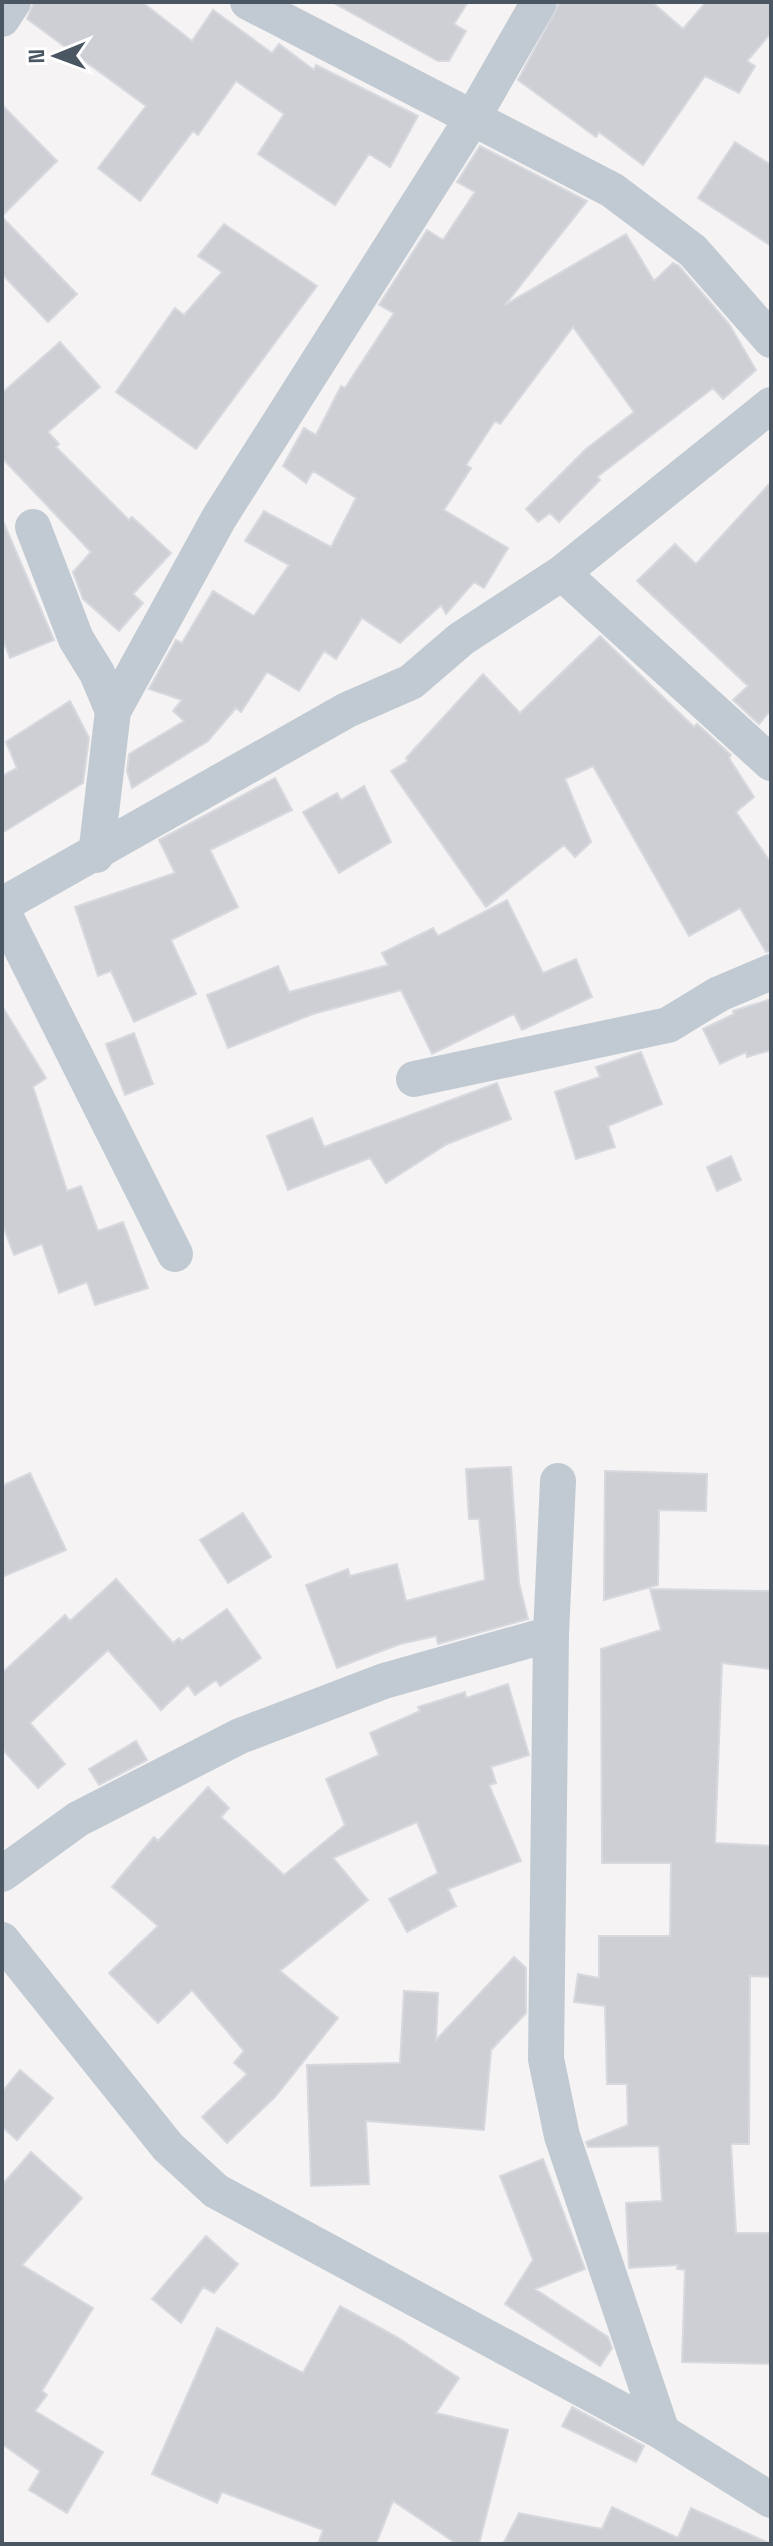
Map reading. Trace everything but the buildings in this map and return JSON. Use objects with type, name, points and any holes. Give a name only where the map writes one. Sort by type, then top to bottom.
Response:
[{"type":"street","points":[[2,19],[13,2]]},
{"type":"street","points":[[248,2],[579,171],[648,216],[693,251],[771,340]]},
{"type":"street","points":[[96,855],[113,711],[219,518],[472,119],[539,2]]},
{"type":"street","points":[[175,1254],[2,907],[347,710],[411,682],[461,639],[562,573],[771,405]]},
{"type":"street","points":[[33,527],[76,639],[97,673],[113,711]]},
{"type":"street","points":[[562,573],[771,763]]},
{"type":"street","points":[[414,1079],[668,1025],[719,994],[771,972]]},
{"type":"street","points":[[558,1481],[551,1634],[546,2059],[562,2136],[662,2432]]},
{"type":"street","points":[[2,1874],[78,1819],[240,1736],[384,1681],[551,1634]]},
{"type":"street","points":[[2,1940],[168,2147],[216,2191],[662,2432],[771,2500]]}]
